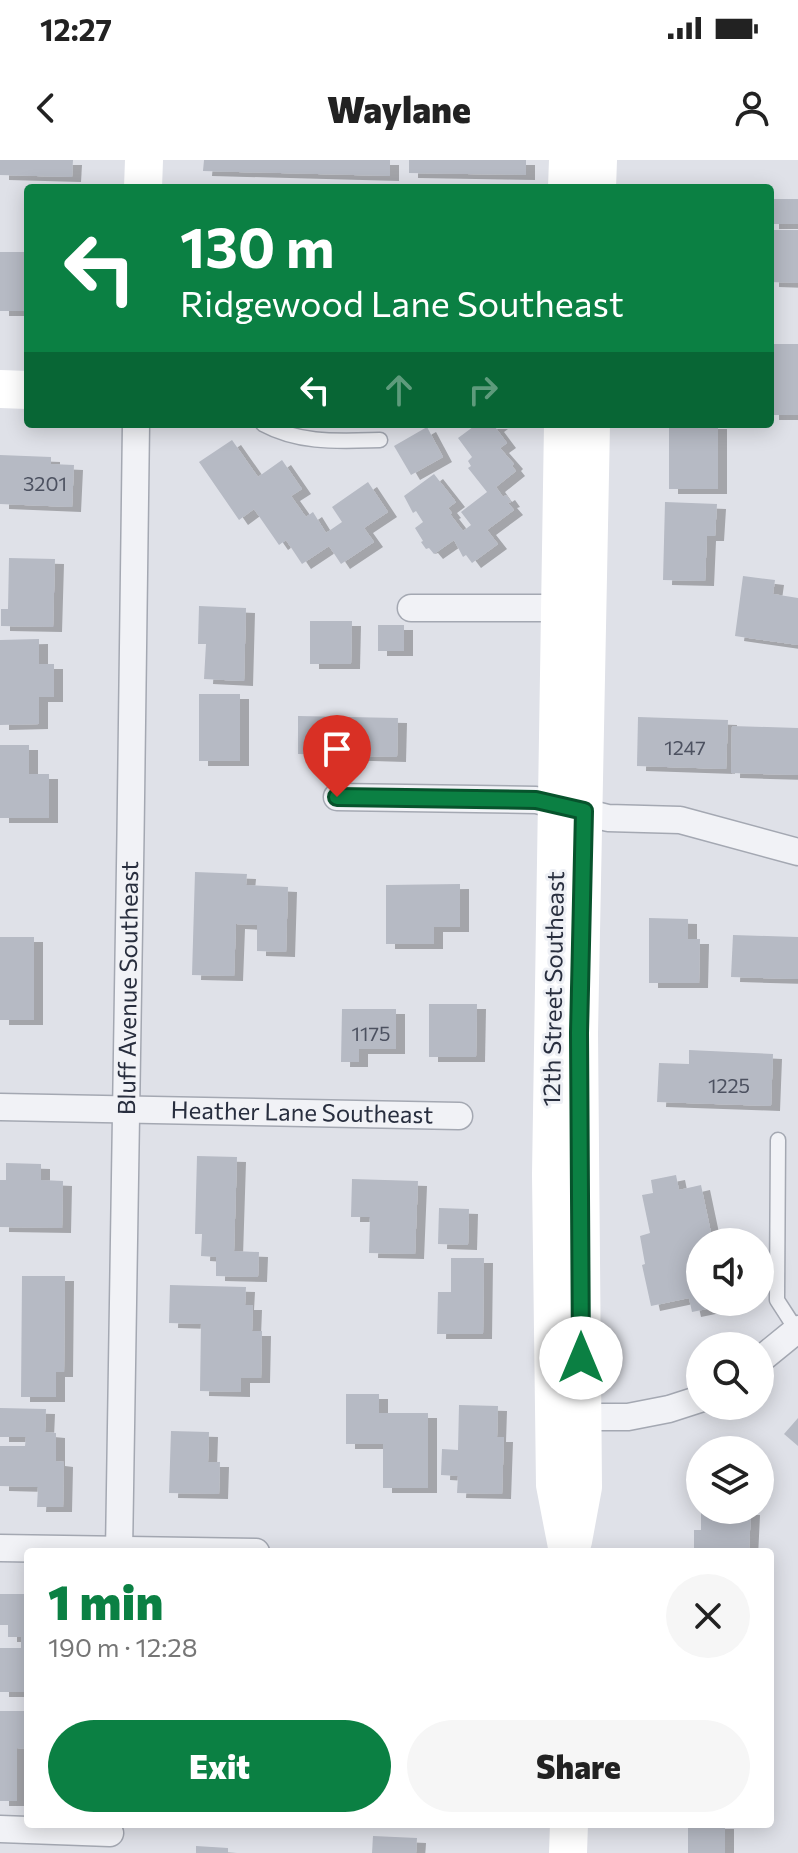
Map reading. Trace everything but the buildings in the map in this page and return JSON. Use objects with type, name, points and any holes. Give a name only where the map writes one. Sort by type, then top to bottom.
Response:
[{"type":"main road","points":[[143,184],[144,160]]},
{"type":"main road","points":[[567,184],[568,160]]},
{"type":"main road","points":[[597,184],[598,160]]},
{"type":"main road","points":[[0,389],[24,390]]},
{"type":"main road","name":"12th Street Southeast","points":[[563,428],[560,608],[579,1033],[567,1417],[583,1487],[570,1548]]},
{"type":"main road","name":"12th Street Southeast","points":[[571,808],[591,428]]},
{"type":"main road","points":[[568,1853],[569,1828]]},
{"type":"street","name":"Bluff Avenue Southeast","points":[[119,1548],[136,428]]},
{"type":"street","points":[[411,608],[560,608]]},
{"type":"street","points":[[337,797],[536,800],[608,818],[680,820],[798,852]]},
{"type":"street","name":"Heather Lane Southeast","points":[[0,1107],[459,1116]]},
{"type":"street","points":[[774,1349],[797,1330]]},
{"type":"street","points":[[567,1417],[628,1417],[686,1404]]},
{"type":"street","points":[[0,1548],[24,1549]]},
{"type":"street","points":[[0,1829],[110,1837]]},
{"type":"lane","points":[[273,428],[297,437],[331,441],[380,440]]},
{"type":"lane","points":[[778,1140],[777,1300],[797,1330]]},
{"type":"route","points":[[337,797],[536,800],[584,811],[579,1033],[581,1358]]}]
